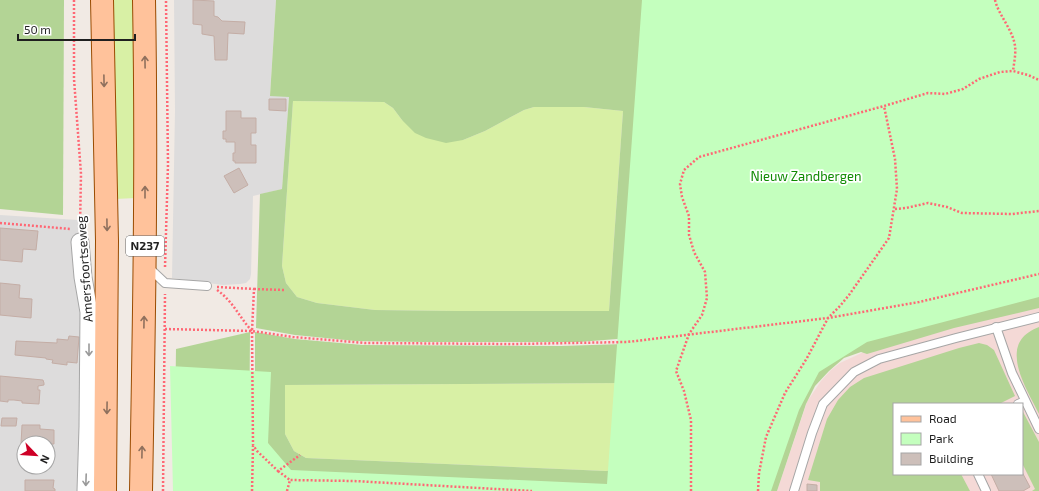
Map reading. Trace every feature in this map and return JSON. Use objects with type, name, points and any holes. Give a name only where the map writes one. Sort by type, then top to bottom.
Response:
[{"type":"main road","name":"Amersfoortseweg","points":[[102,0],[107,241],[105,491]]},
{"type":"main road","name":"N237","points":[[141,491],[145,263],[146,94],[144,0]]},
{"type":"street","name":"Amersfoortseweg","points":[[80,236],[82,277],[89,312],[86,491]]},
{"type":"lane","points":[[145,263],[165,283],[207,286]]},
{"type":"lane","points":[[794,491],[812,433],[823,404],[854,372],[879,359],[996,327],[1039,317]]},
{"type":"lane","points":[[996,327],[1022,402]]},
{"type":"lane","points":[[1023,404],[1039,429]]},
{"type":"lane","points":[[978,475],[986,491]]},
{"type":"path","name":"Amersfoortseweg","points":[[74,0],[74,80],[81,174],[80,236]]},
{"type":"path","points":[[163,491],[168,164],[166,0]]},
{"type":"path","points":[[995,0],[998,10],[1008,27],[1015,45],[1013,71]]},
{"type":"path","points":[[691,491],[691,420],[684,392],[676,371],[689,334],[702,315],[707,298],[705,272],[694,252],[689,235],[689,216],[682,197],[680,184],[684,170],[699,157],[884,106],[928,92],[945,94],[957,91],[979,79],[1000,72],[1013,71],[1039,80]]},
{"type":"path","points":[[758,491],[759,473],[766,437],[775,412],[807,358],[828,318],[849,295],[889,238],[895,210],[897,189],[895,159],[884,106]]},
{"type":"path","points":[[895,210],[928,203],[947,207],[962,213],[1012,214],[1039,211]]},
{"type":"path","points":[[0,223],[80,236]]},
{"type":"path","points":[[165,329],[252,331],[293,337],[358,343],[597,343],[652,340],[689,334],[828,318],[919,302],[1039,274]]},
{"type":"path","points":[[207,286],[223,294],[231,302],[252,331]]},
{"type":"path","points":[[207,286],[284,290]]},
{"type":"path","points":[[252,491],[252,331],[254,288]]},
{"type":"path","points":[[253,445],[257,452],[290,480],[354,481],[532,491]]},
{"type":"path","points":[[278,471],[300,455]]},
{"type":"path","points":[[287,491],[290,480]]},
{"type":"shaded area","points":[[174,0],[276,0],[270,95],[289,96],[282,189],[253,196],[251,274],[250,279],[246,283],[223,285],[172,278],[175,111]]},
{"type":"shaded area","points":[[0,215],[78,220],[84,338],[81,491],[0,491]]},
{"type":"shaded area","points":[[1039,306],[1039,491],[777,491],[807,402],[821,381],[831,370],[840,363],[868,350],[962,324]]},
{"type":"green space","points":[[0,0],[64,0],[63,215],[0,209]]},
{"type":"green space","points":[[110,0],[136,0],[136,198],[115,199]]},
{"type":"green space","points":[[276,0],[1039,0],[667,335],[579,342],[356,341],[295,335],[256,328],[260,194],[282,189],[289,97],[270,96]],"holes":[[[293,101],[384,102],[393,108],[415,133],[426,138],[446,143],[463,140],[485,131],[524,110],[534,107],[584,107],[623,111],[609,311],[375,310],[317,303],[297,297],[286,283],[282,266]]]},
{"type":"green space","name":"Nieuw Zandbergen","points":[[642,0],[1039,0],[1039,297],[867,342],[819,372],[799,410],[771,491],[173,491],[170,366],[271,372],[268,443],[291,470],[607,484]]},
{"type":"green space","points":[[293,101],[384,102],[393,108],[402,120],[463,140],[485,131],[524,110],[534,107],[584,107],[623,111],[609,311],[375,310],[317,303],[297,297],[286,283],[282,266]]},
{"type":"green space","points":[[1039,277],[1039,308],[954,328],[867,354],[861,352],[844,358],[815,386],[806,404],[777,491],[760,491],[811,358]]},
{"type":"green space","points":[[1039,327],[1039,414],[1022,379],[1018,366],[1017,354],[1019,344],[1026,334]]},
{"type":"green space","points":[[250,332],[249,457],[270,468],[484,491],[174,491],[176,349]]},
{"type":"green space","points":[[255,332],[295,339],[363,345],[561,346],[624,344],[755,491],[285,473],[255,421]],"holes":[[[626,383],[624,469],[606,471],[306,458],[294,451],[285,434],[285,385]]]},
{"type":"green space","points":[[979,343],[987,345],[994,350],[1015,396],[1001,403],[893,403],[893,475],[962,475],[970,491],[820,491],[820,482],[808,480],[827,419],[838,400],[850,387],[864,378]]},
{"type":"green space","points":[[626,383],[624,469],[606,471],[306,458],[294,451],[285,434],[284,385]]},
{"type":"green space","points":[[1023,412],[1039,442],[1039,491],[1032,491],[1035,489],[1023,465]]},
{"type":"building","points":[[193,0],[214,1],[214,16],[218,17],[222,21],[245,22],[244,34],[228,33],[227,60],[215,60],[214,36],[202,34],[202,25],[193,24]]},
{"type":"building","points":[[269,99],[286,99],[286,111],[269,110]]},
{"type":"building","points":[[226,111],[241,111],[241,118],[256,118],[256,133],[251,133],[251,145],[256,145],[256,163],[235,163],[235,161],[233,161],[235,142],[226,142],[226,139],[223,139],[223,131],[226,131]]},
{"type":"building","points":[[239,168],[248,185],[234,193],[224,176]]},
{"type":"building","points":[[0,228],[38,231],[36,250],[23,249],[22,262],[0,260]]},
{"type":"building","points":[[0,283],[20,285],[19,298],[32,299],[31,318],[0,315]]},
{"type":"building","points":[[69,336],[79,337],[77,363],[67,362],[67,365],[52,363],[53,360],[46,358],[15,355],[16,341],[57,343],[57,339],[68,340]]},
{"type":"building","points":[[0,376],[43,380],[44,385],[38,386],[38,390],[40,390],[39,404],[22,403],[22,401],[14,400],[8,400],[8,402],[0,401]]},
{"type":"building","points":[[2,418],[17,418],[16,426],[1,426]]},
{"type":"building","points":[[22,425],[40,425],[40,429],[54,430],[54,435],[21,435]]},
{"type":"building","points":[[1023,474],[1030,487],[1023,491],[999,491],[991,475]]},
{"type":"building","points":[[25,480],[54,480],[53,488],[55,491],[25,491]]},
{"type":"building","points":[[807,484],[817,485],[817,491],[807,491]]}]
